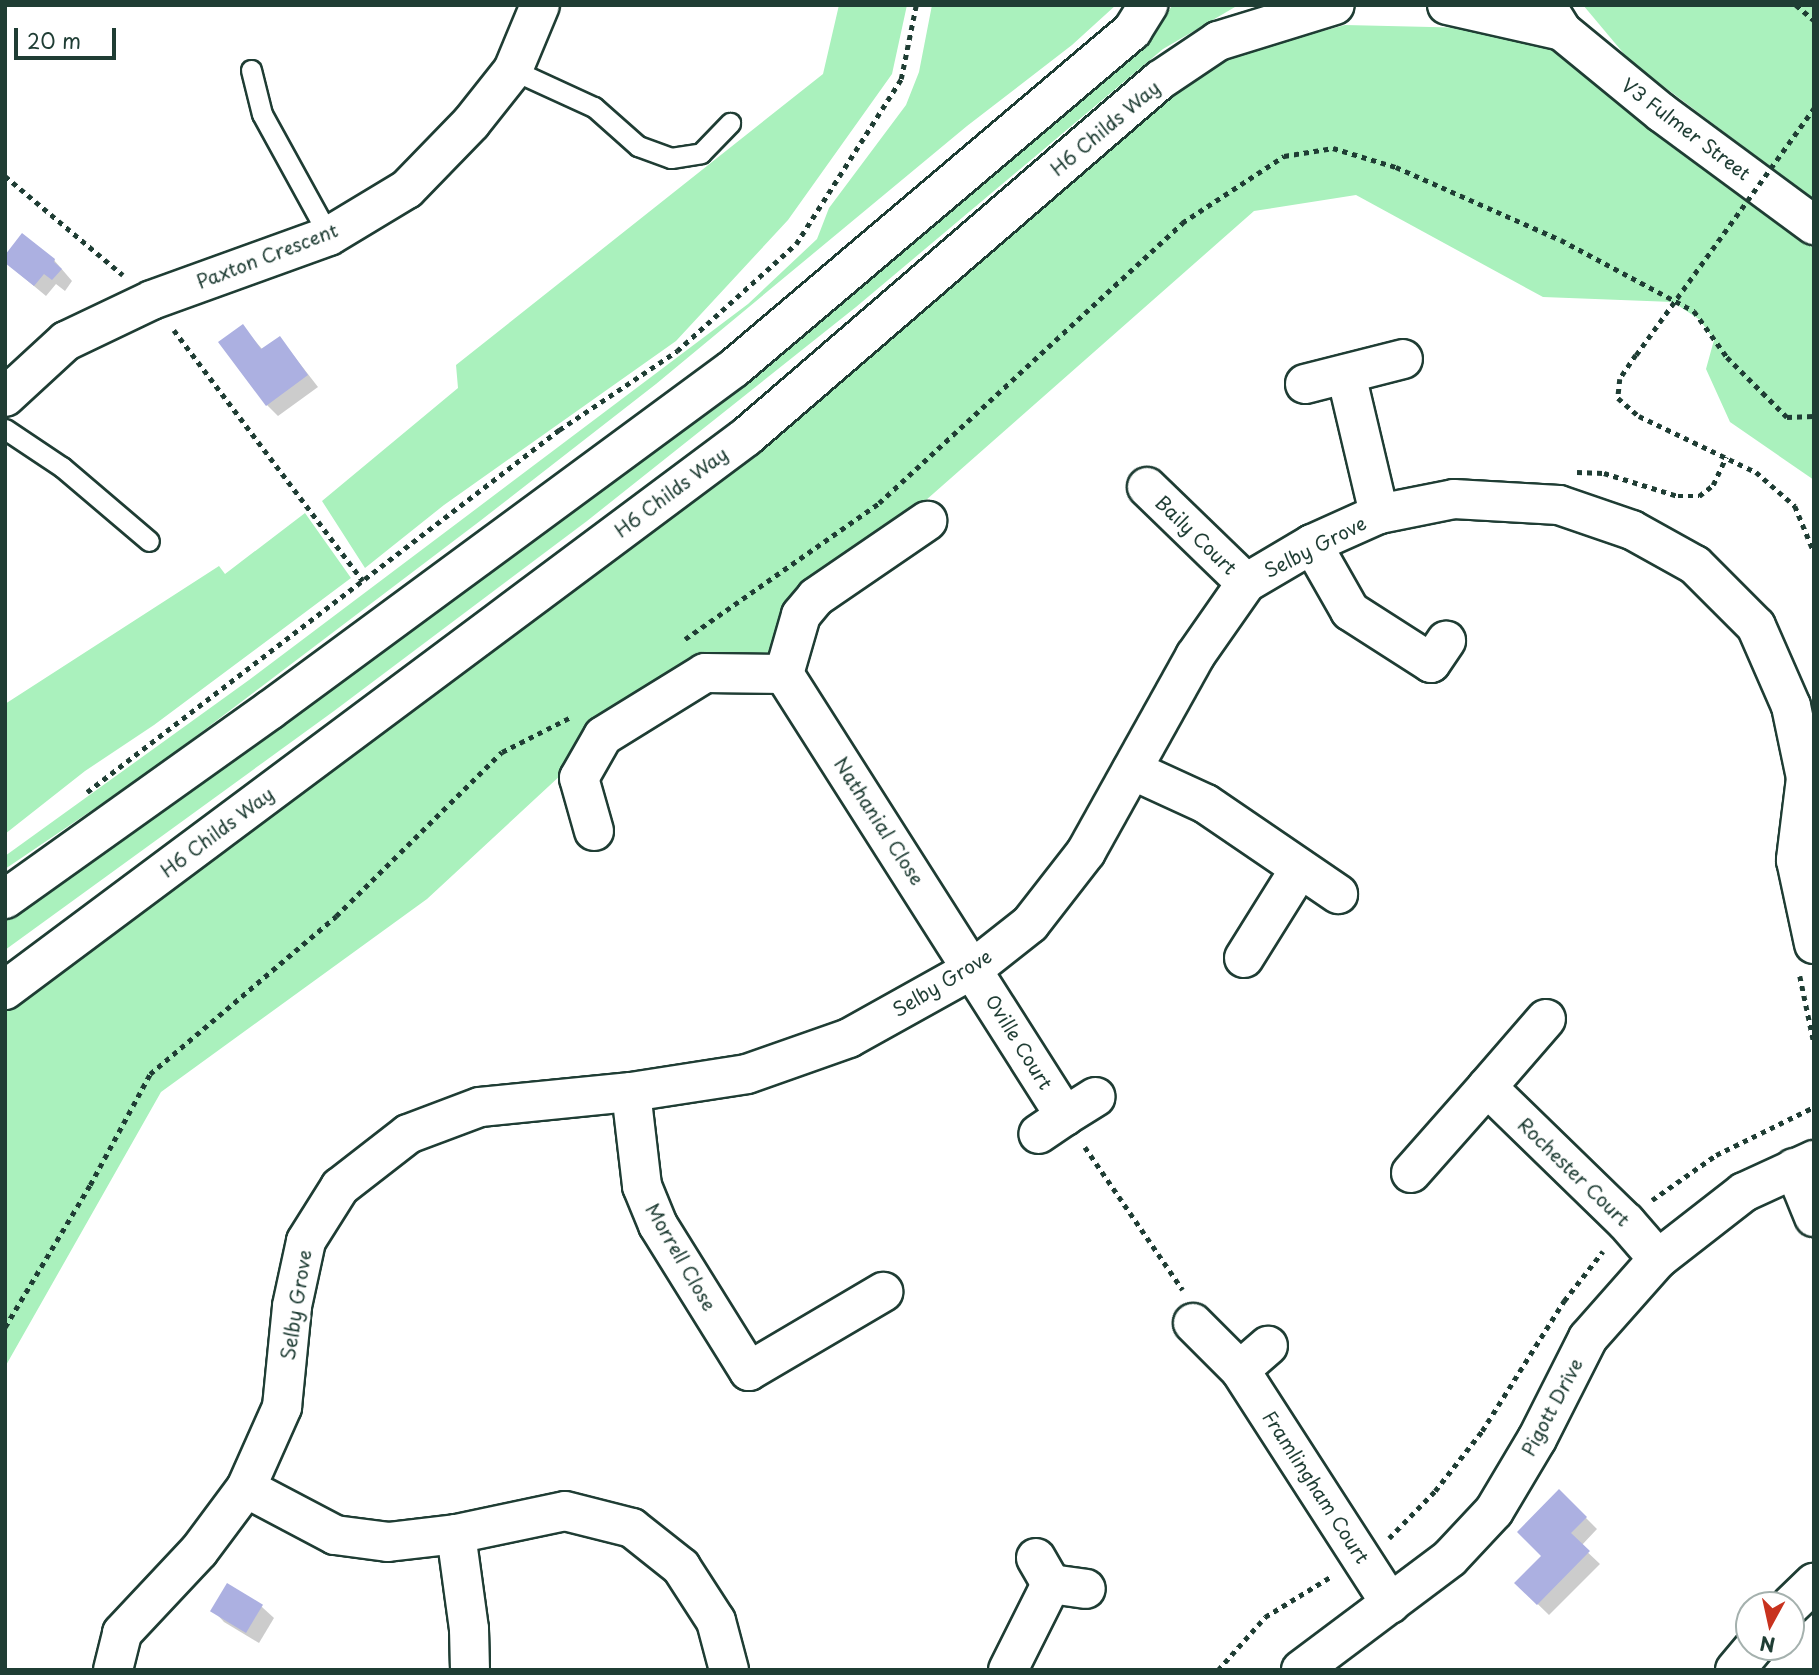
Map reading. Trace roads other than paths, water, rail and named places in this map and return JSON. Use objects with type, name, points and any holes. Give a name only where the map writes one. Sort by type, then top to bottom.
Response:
[{"type":"street","name":"Paxton Crescent","points":[[5,397],[66,341],[152,300],[329,236],[407,190],[471,123],[513,70],[540,5]]},
{"type":"street","points":[[5,899],[270,710],[734,368],[1132,31],[1148,5]]},
{"type":"street","name":"H6 Childs Way","points":[[5,990],[746,437],[1160,80],[1218,41],[1335,5]]},
{"type":"street","name":"V3 Fulmer Street","points":[[1447,5],[1554,18],[1662,113],[1814,225]]},
{"type":"street","points":[[1305,384],[1403,359]]},
{"type":"street","points":[[1346,373],[1379,514]]},
{"type":"street","name":"Baily Court","points":[[1147,488],[1246,583]]},
{"type":"street","name":"Selby Grove","points":[[114,1670],[122,1633],[199,1550],[246,1488],[282,1407],[292,1307],[306,1241],[340,1187],[408,1135],[480,1107],[631,1093],[747,1074],[849,1038],[973,969],[1030,923],[1086,852],[1195,656],[1246,583],[1312,544],[1379,514],[1454,499],[1559,505],[1632,530],[1695,565],[1756,626],[1791,706],[1806,778],[1796,860],[1812,941]]},
{"type":"street","points":[[594,831],[579,778],[603,736],[705,673],[784,674],[801,615],[816,597],[927,521]]},
{"type":"street","points":[[1312,544],[1350,611],[1431,663],[1446,641]]},
{"type":"street","name":"Nathanial Close","points":[[784,674],[973,969]]},
{"type":"street","points":[[1132,770],[1206,804],[1299,870],[1338,894]]},
{"type":"street","points":[[1244,958],[1299,870]]},
{"type":"street","name":"Oville Court","points":[[973,969],[1066,1116]]},
{"type":"street","points":[[1411,1173],[1546,1019]]},
{"type":"street","name":"Rochester Court","points":[[1487,1087],[1626,1222],[1658,1259]]},
{"type":"street","name":"Morrell Close","points":[[631,1093],[642,1186],[658,1224],[737,1378],[883,1292]]},
{"type":"street","points":[[1804,1164],[1814,1217]]},
{"type":"street","name":"Pigott Drive","points":[[1301,1670],[1450,1558],[1494,1511],[1538,1439],[1588,1338],[1658,1259],[1744,1192],[1804,1164]]},
{"type":"street","name":"Framlingham Court","points":[[1193,1323],[1254,1358],[1362,1558],[1391,1604]]},
{"type":"street","points":[[246,1488],[335,1535],[388,1542],[456,1534],[565,1511],[632,1528],[681,1567],[716,1621],[729,1670]]},
{"type":"street","points":[[456,1534],[469,1629],[470,1670]]},
{"type":"street","points":[[1008,1670],[1058,1577]]},
{"type":"lane","points":[[251,69],[262,114],[329,236]]},
{"type":"lane","points":[[513,70],[594,107],[638,146],[671,158],[701,153],[730,122]]},
{"type":"lane","points":[[5,429],[62,467],[149,541]]}]
